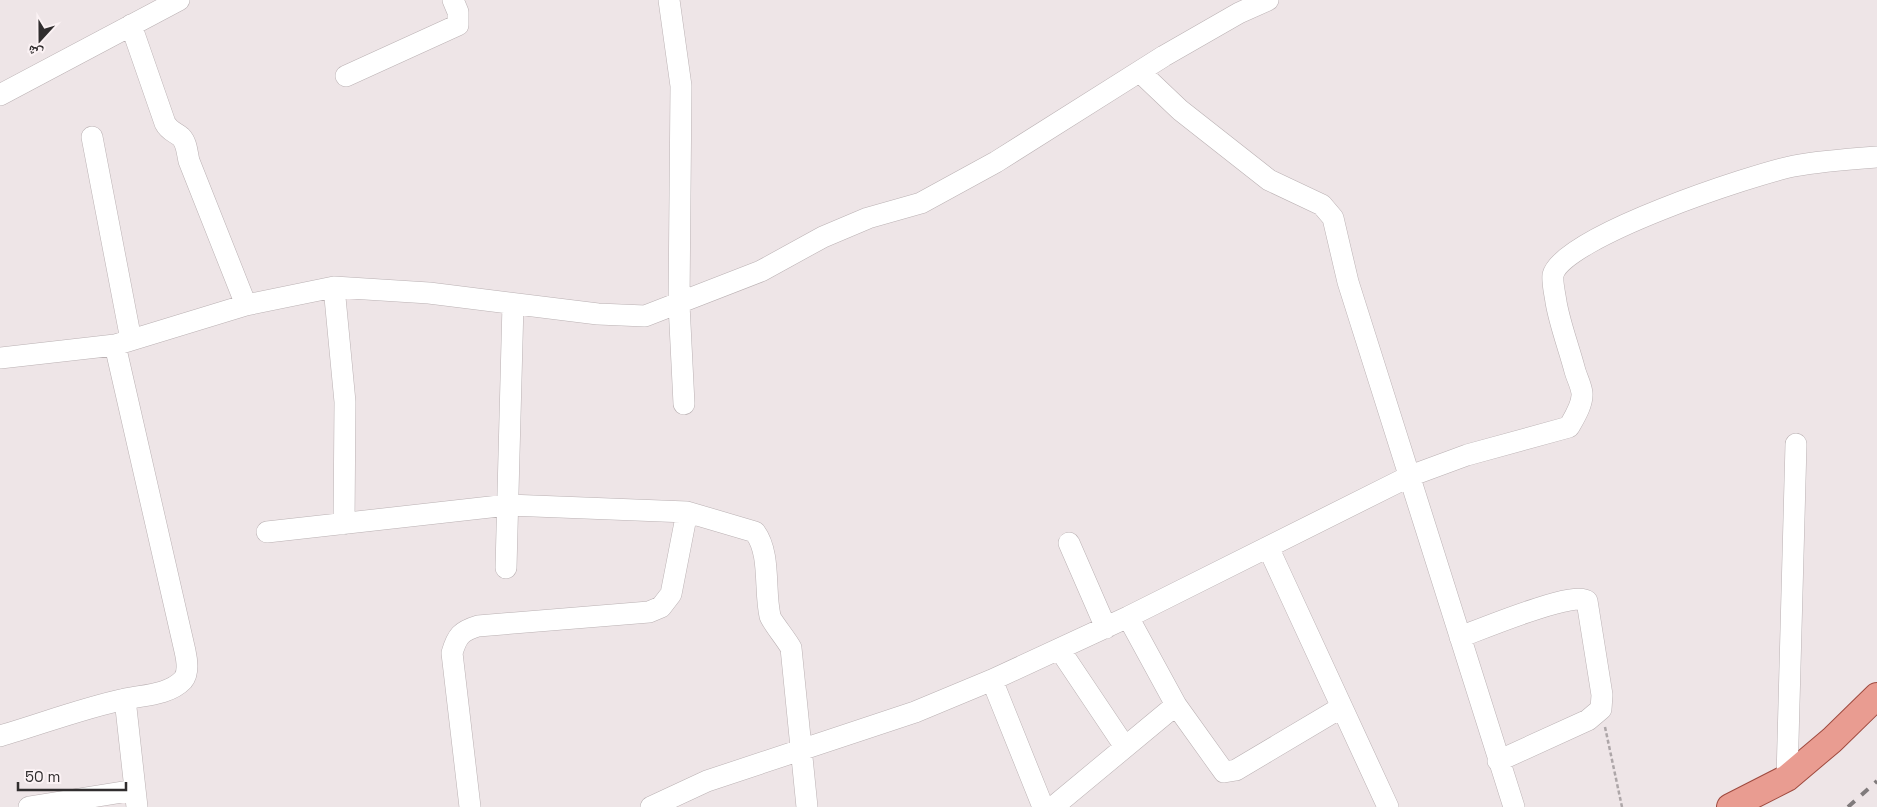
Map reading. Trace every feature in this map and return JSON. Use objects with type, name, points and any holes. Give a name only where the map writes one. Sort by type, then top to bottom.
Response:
[{"type":"main road","points":[[1730,807],[1787,778],[1832,740],[1877,696]]},
{"type":"street","points":[[0,95],[179,0]]},
{"type":"street","points":[[346,76],[458,25],[458,12],[453,0]]},
{"type":"street","points":[[669,0],[681,86],[680,304],[684,404]]},
{"type":"street","points":[[0,358],[123,343],[246,306],[334,287],[429,293],[598,314],[645,316],[761,272],[823,237],[868,218],[921,203],[996,162],[1239,13],[1268,0]]},
{"type":"street","points":[[131,25],[165,124],[170,131],[182,138],[185,144],[189,161],[246,306]]},
{"type":"street","points":[[1140,72],[1180,110],[1269,180],[1322,205],[1334,218],[1348,282],[1514,807]]},
{"type":"street","points":[[0,736],[176,686],[184,679],[187,665],[123,343],[92,137]]},
{"type":"street","points":[[651,807],[708,781],[801,752],[915,712],[992,680],[1106,628],[1410,476],[1468,455],[1569,428],[1577,413],[1582,394],[1559,321],[1554,292],[1553,275],[1561,261],[1581,248],[1631,223],[1690,198],[1748,178],[1794,166],[1877,157]]},
{"type":"street","points":[[334,287],[345,402],[344,524]]},
{"type":"street","points":[[506,568],[513,304]]},
{"type":"street","points":[[1787,778],[1796,444]]},
{"type":"street","points":[[267,532],[508,506],[687,512],[755,532],[760,538],[763,550],[770,618],[783,633],[791,648],[807,807]]},
{"type":"street","points":[[470,807],[452,653],[456,638],[464,630],[478,626],[649,612],[660,607],[671,594],[687,512]]},
{"type":"street","points":[[1069,543],[1106,628]]},
{"type":"street","points":[[1268,547],[1388,807]]},
{"type":"street","points":[[1460,637],[1558,602],[1584,598],[1587,601],[1602,695],[1601,709],[1588,720],[1498,761]]},
{"type":"street","points":[[1128,617],[1176,705],[1224,772],[1236,770],[1342,707]]},
{"type":"street","points":[[1060,650],[1125,748]]},
{"type":"street","points":[[992,680],[1045,807],[1125,748],[1176,705]]},
{"type":"street","points":[[29,807],[136,799],[125,699]]},
{"type":"path","points":[[1601,709],[1622,807]]},
{"type":"railway","points":[[1848,807],[1877,781]]}]
